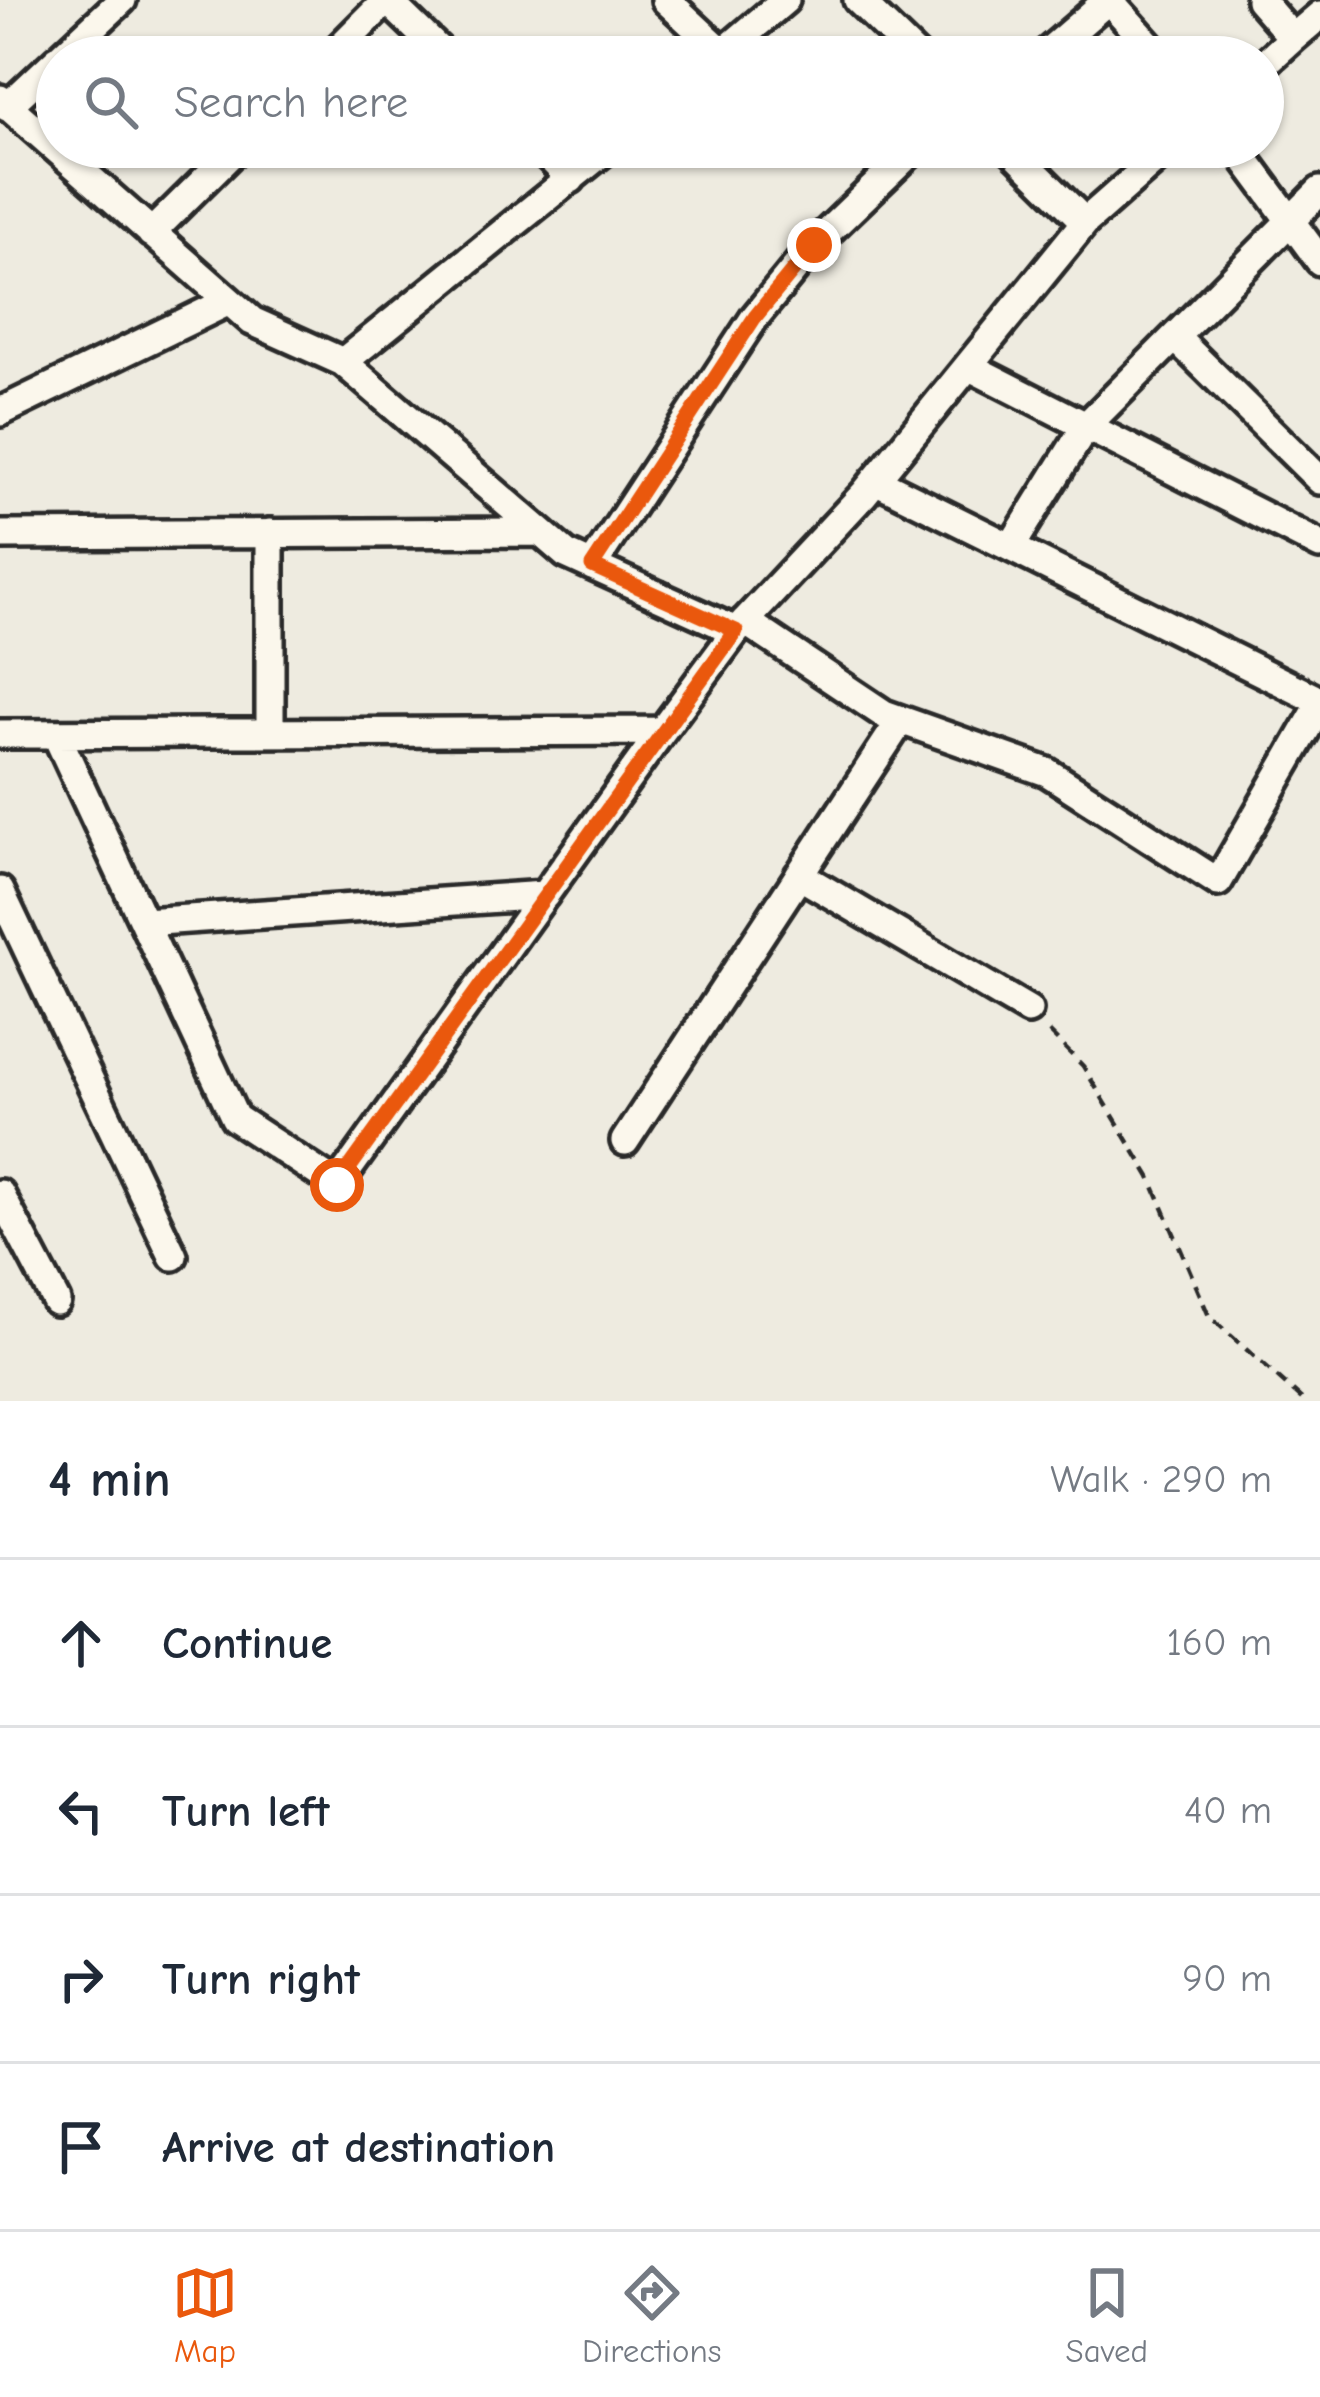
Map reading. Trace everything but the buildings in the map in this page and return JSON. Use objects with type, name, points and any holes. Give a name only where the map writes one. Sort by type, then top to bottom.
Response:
[{"type":"street","points":[[84,36],[122,0]]},
{"type":"street","points":[[351,36],[387,0],[424,36]]},
{"type":"street","points":[[666,0],[701,36]]},
{"type":"street","points":[[742,36],[785,0]]},
{"type":"street","points":[[858,0],[895,36]]},
{"type":"street","points":[[1066,36],[1108,0],[1141,36]]},
{"type":"street","points":[[1260,0],[1293,38]]},
{"type":"street","points":[[1284,46],[1320,15]]},
{"type":"street","points":[[36,77],[3,103],[36,132]]},
{"type":"street","points":[[77,168],[252,321],[343,362],[566,554],[741,626],[884,714],[1047,772],[1218,883],[1320,703],[875,480]]},
{"type":"street","points":[[151,233],[217,168]]},
{"type":"street","points":[[560,168],[571,179]]},
{"type":"street","points":[[343,362],[584,168]]},
{"type":"street","points":[[592,566],[755,317],[814,245],[894,168]]},
{"type":"street","points":[[1030,168],[1084,222]]},
{"type":"street","points":[[56,734],[235,1118],[337,1185],[741,626],[875,480],[1084,222],[1146,168]]},
{"type":"street","points":[[1251,168],[1320,261]]},
{"type":"street","points":[[1011,548],[1086,426],[1320,191]]},
{"type":"street","points":[[0,412],[229,301]]},
{"type":"street","points":[[1175,337],[1320,480]]},
{"type":"street","points":[[968,366],[1320,545]]},
{"type":"street","points":[[0,535],[540,532]]},
{"type":"street","points":[[270,533],[270,733]]},
{"type":"street","points":[[626,1141],[901,720]]},
{"type":"street","points":[[0,734],[662,731]]},
{"type":"street","points":[[799,875],[1028,1010]]},
{"type":"street","points":[[0,891],[173,1256]]},
{"type":"street","points":[[144,922],[545,895]]},
{"type":"street","points":[[0,1194],[56,1300]]},
{"type":"path","points":[[1028,1010],[1082,1066],[1150,1177],[1209,1316],[1304,1401]]},
{"type":"route","points":[[337,1185],[736,631],[592,566],[755,317],[814,245]]}]
